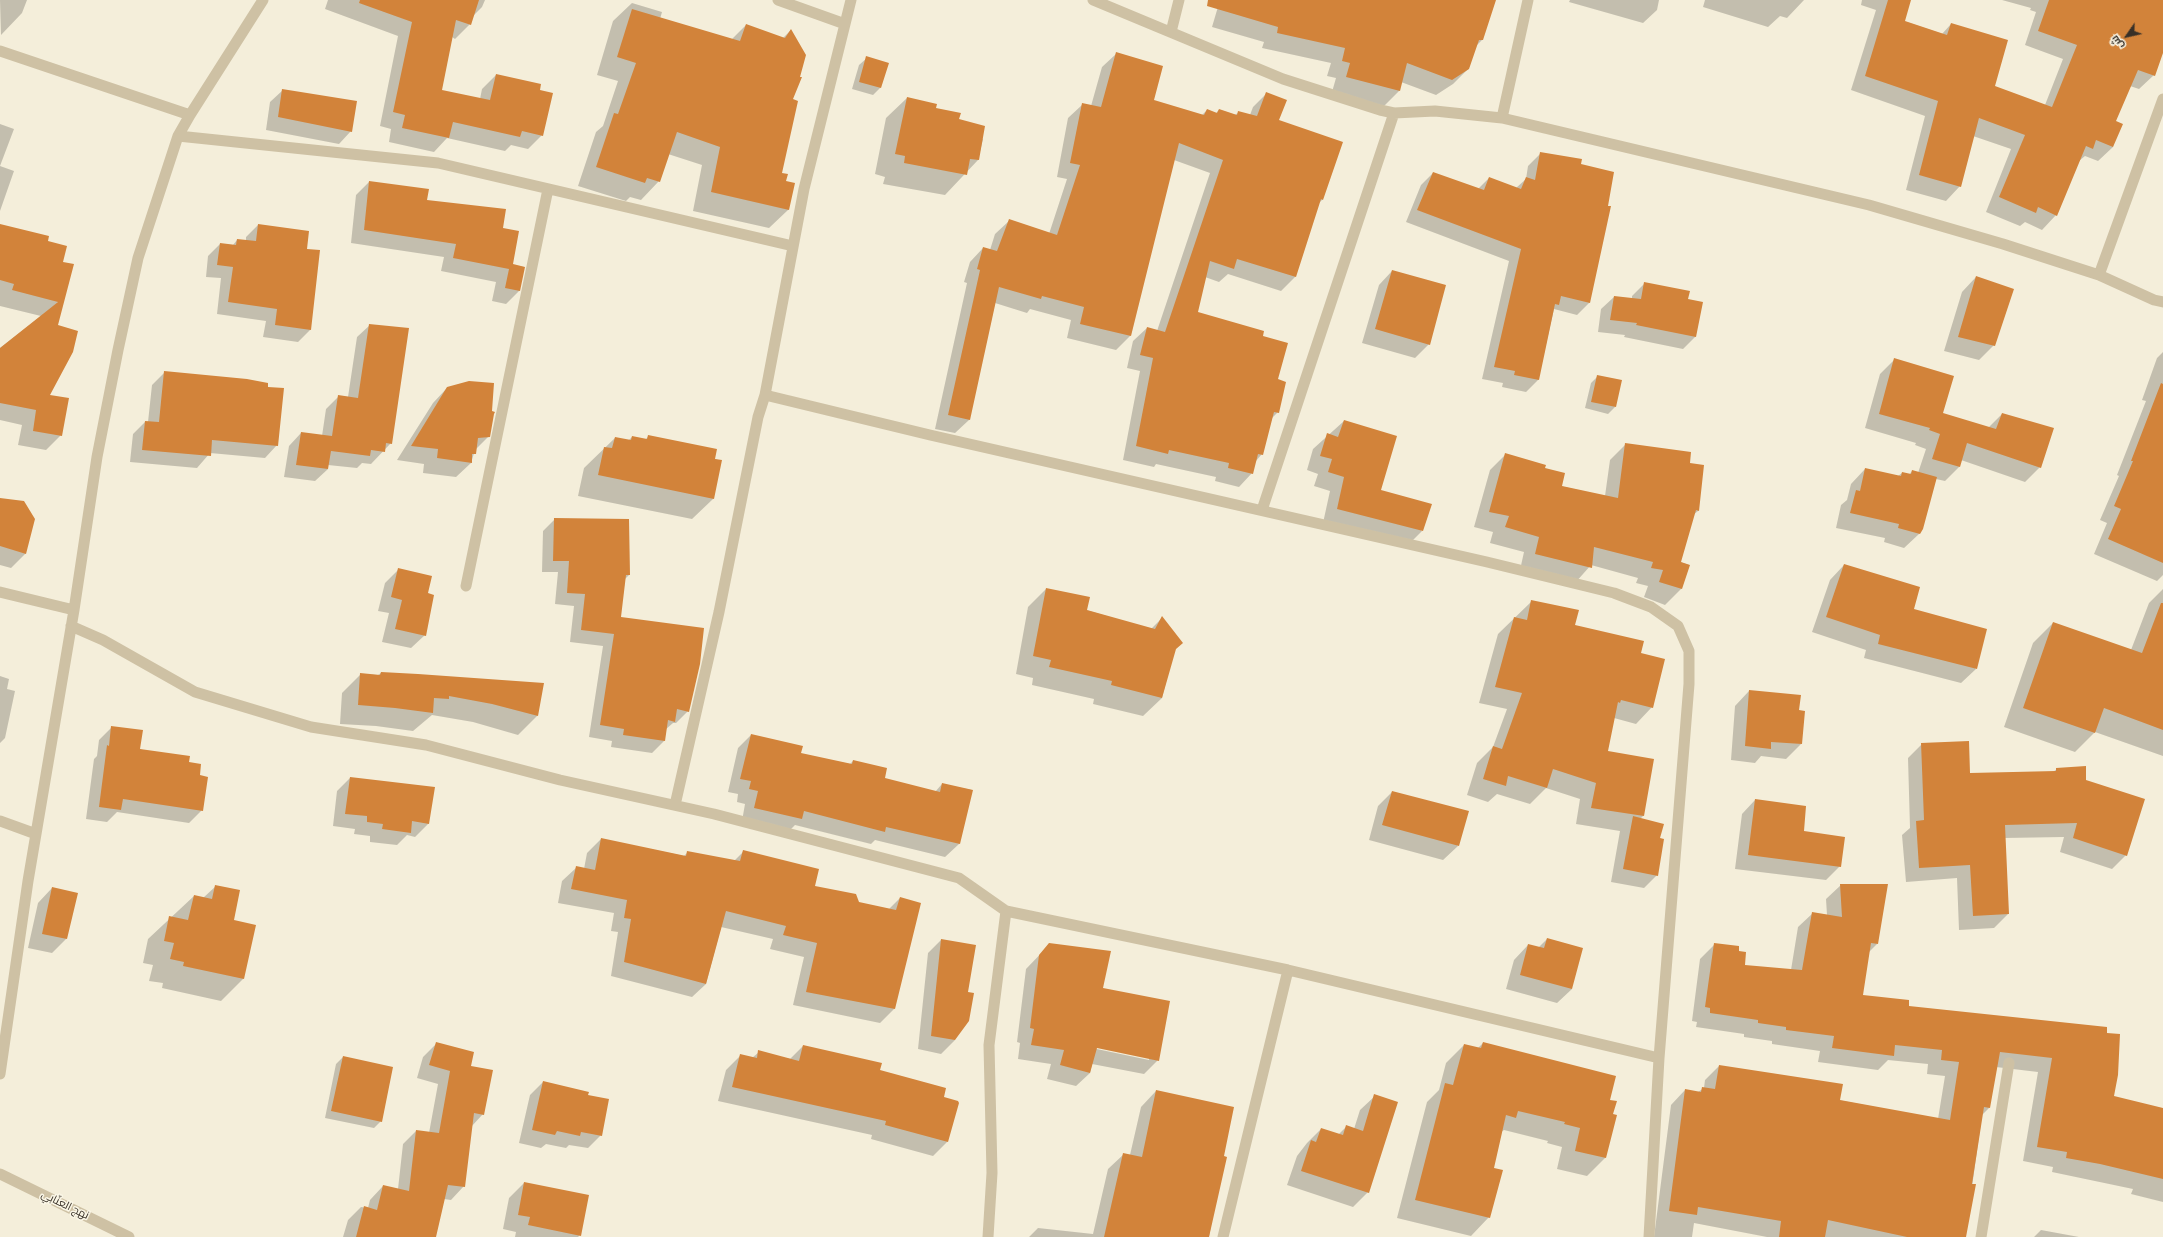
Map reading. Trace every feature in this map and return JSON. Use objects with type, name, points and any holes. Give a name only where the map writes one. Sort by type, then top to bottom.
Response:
[{"type":"street","points":[[0,1074],[36,834],[74,610],[96,457],[138,258],[178,136],[263,0]]},
{"type":"street","points":[[778,0],[845,24]]},
{"type":"street","points":[[675,804],[719,612],[758,417],[765,395],[804,189],[851,0]]},
{"type":"street","points":[[1093,0],[1284,79],[1394,113],[1435,111],[1502,118],[1869,205],[2003,244],[2098,275],[2154,300],[2163,302]]},
{"type":"street","points":[[1171,32],[1179,0]]},
{"type":"street","points":[[1502,118],[1528,0]]},
{"type":"street","points":[[0,51],[190,115]]},
{"type":"street","points":[[2098,275],[2163,98]]},
{"type":"street","points":[[1262,510],[1394,113]]},
{"type":"street","points":[[178,136],[438,163],[793,246]]},
{"type":"street","points":[[466,586],[548,188]]},
{"type":"street","points":[[765,395],[937,437],[1262,510],[1614,593],[1651,607],[1678,626],[1689,651],[1689,684],[1659,1058],[1649,1237]]},
{"type":"street","points":[[0,592],[74,610]]},
{"type":"street","points":[[71,626],[103,640],[195,692],[311,727],[426,745],[560,780],[675,804],[959,878],[1006,911],[1288,970],[1659,1058]]},
{"type":"street","points":[[0,821],[36,834]]},
{"type":"street","points":[[988,1237],[992,1173],[989,1045],[1006,911]]},
{"type":"street","points":[[1223,1237],[1288,970]]},
{"type":"street","points":[[1981,1237],[2009,1063]]},
{"type":"street","name":"نهج العنّابي","points":[[0,1174],[123,1236]]},
{"type":"building","points":[[360,0],[479,0],[471,25],[456,20],[442,90],[490,100],[496,74],[541,84],[540,90],[553,93],[543,136],[522,131],[520,137],[453,122],[449,138],[402,128],[405,115],[393,112],[412,22],[359,3]]},
{"type":"building","points":[[1208,0],[1496,0],[1483,40],[1479,40],[1469,69],[1452,80],[1407,63],[1400,91],[1346,77],[1350,63],[1342,61],[1345,48],[1277,33],[1278,27],[1207,6]]},
{"type":"building","points":[[1888,0],[1911,0],[1905,21],[1947,35],[1951,23],[2008,40],[1995,86],[2052,107],[2077,45],[2038,31],[2049,0],[2163,0],[2163,53],[2155,76],[2138,70],[2116,121],[2123,124],[2113,147],[2096,140],[2093,149],[2086,146],[2057,216],[2038,207],[2036,213],[1999,197],[2025,135],[1979,118],[1961,187],[1919,175],[1938,101],[1865,76]]},
{"type":"building","points":[[632,9],[740,41],[746,24],[785,38],[791,29],[806,55],[800,77],[802,77],[793,99],[798,101],[782,173],[788,174],[786,181],[795,183],[789,210],[711,192],[720,147],[677,132],[660,182],[647,178],[645,183],[596,167],[614,113],[618,114],[636,63],[617,57]]},
{"type":"building","points":[[1116,52],[1163,66],[1154,100],[1204,115],[1207,109],[1217,113],[1219,109],[1237,115],[1238,111],[1257,116],[1266,92],[1287,100],[1279,120],[1343,142],[1323,200],[1321,199],[1296,277],[1237,259],[1234,269],[1210,261],[1198,312],[1264,331],[1263,336],[1288,343],[1278,379],[1286,382],[1279,413],[1274,412],[1263,455],[1258,454],[1253,474],[1228,468],[1229,463],[1169,450],[1168,454],[1136,446],[1153,358],[1140,355],[1147,327],[1165,332],[1223,160],[1179,143],[1131,336],[1080,324],[1084,307],[1042,296],[1041,299],[999,287],[970,420],[948,415],[980,270],[977,269],[983,247],[997,251],[1009,219],[1057,235],[1080,165],[1070,163],[1082,103],[1101,107]]},
{"type":"building","points":[[866,56],[889,63],[881,88],[859,82]]},
{"type":"building","points":[[282,89],[357,101],[352,132],[278,117]]},
{"type":"building","points":[[907,97],[937,104],[936,108],[961,113],[959,119],[985,126],[979,160],[970,159],[967,175],[904,163],[905,156],[895,154]]},
{"type":"building","points":[[1540,152],[1582,159],[1581,164],[1614,172],[1608,206],[1611,206],[1590,303],[1561,296],[1559,305],[1555,304],[1539,380],[1514,375],[1515,371],[1494,367],[1521,249],[1417,210],[1433,172],[1484,190],[1489,177],[1521,189],[1526,177],[1535,180]]},
{"type":"building","points":[[369,181],[429,189],[427,200],[506,209],[503,228],[519,231],[513,264],[525,267],[520,291],[505,288],[509,269],[453,258],[456,244],[364,230]]},
{"type":"building","points":[[0,224],[49,236],[48,241],[67,246],[63,262],[74,264],[58,325],[78,331],[73,352],[50,395],[69,398],[62,436],[33,431],[36,410],[0,403],[0,348],[58,302],[12,290],[14,284],[0,280]]},
{"type":"building","points":[[258,224],[309,231],[307,249],[320,250],[311,330],[275,325],[277,309],[228,302],[233,267],[217,265],[220,243],[236,245],[237,239],[256,241]]},
{"type":"building","points":[[1392,270],[1446,285],[1430,345],[1375,329]]},
{"type":"building","points":[[1976,276],[2014,289],[1995,346],[1958,337]]},
{"type":"building","points":[[1644,282],[1690,291],[1688,299],[1703,302],[1696,337],[1636,325],[1637,323],[1610,320],[1614,296],[1641,299]]},
{"type":"building","points":[[369,324],[409,328],[392,444],[386,443],[385,452],[371,450],[370,456],[331,451],[328,469],[296,465],[301,432],[332,436],[338,395],[358,398]]},
{"type":"building","points":[[1894,358],[1954,376],[1943,413],[1996,429],[2002,413],[2054,428],[2041,468],[1967,443],[1960,467],[1932,459],[1940,434],[1929,430],[1930,428],[1879,414]]},
{"type":"building","points":[[164,371],[247,379],[268,383],[268,387],[284,388],[278,446],[212,440],[211,456],[142,450],[145,421],[159,422]]},
{"type":"building","points":[[1597,375],[1622,380],[1616,407],[1591,402]]},
{"type":"building","points":[[469,381],[494,383],[492,411],[495,412],[490,437],[478,438],[476,454],[472,454],[472,463],[437,458],[438,449],[411,446],[447,387]]},
{"type":"building","points":[[2161,383],[2163,384],[2163,563],[2108,539],[2121,509],[2114,506],[2133,461],[2131,461]]},
{"type":"building","points":[[1344,420],[1397,436],[1381,490],[1432,504],[1423,531],[1337,509],[1344,477],[1328,472],[1332,459],[1320,456],[1327,433],[1338,437]]},
{"type":"building","points":[[648,435],[717,449],[715,459],[722,460],[714,499],[598,475],[604,447],[612,448],[615,437],[631,440],[632,436],[647,439]]},
{"type":"building","points":[[1625,443],[1691,452],[1690,463],[1704,465],[1699,511],[1696,510],[1681,562],[1690,565],[1682,589],[1659,582],[1663,570],[1651,568],[1653,562],[1594,547],[1592,568],[1535,554],[1539,537],[1505,527],[1509,516],[1489,512],[1505,453],[1546,465],[1545,468],[1565,473],[1562,486],[1618,498]]},
{"type":"building","points":[[1865,468],[1901,476],[1902,472],[1911,474],[1912,470],[1937,477],[1923,529],[1920,534],[1898,528],[1899,524],[1850,513],[1856,490],[1860,491]]},
{"type":"building","points":[[0,498],[24,501],[35,519],[26,554],[0,546]]},
{"type":"building","points":[[554,518],[629,519],[630,575],[626,575],[621,617],[704,628],[700,664],[689,712],[677,709],[675,722],[668,720],[665,741],[623,735],[624,729],[600,725],[614,634],[581,630],[585,594],[567,593],[569,561],[553,561]]},
{"type":"building","points":[[1844,564],[1920,587],[1914,609],[1987,629],[1977,669],[1878,644],[1880,635],[1826,617]]},
{"type":"building","points":[[398,568],[432,576],[428,593],[434,595],[426,636],[395,629],[402,600],[391,597]]},
{"type":"building","points":[[1046,588],[1090,597],[1087,610],[1155,629],[1162,616],[1183,643],[1176,649],[1162,698],[1111,685],[1112,681],[1049,667],[1051,660],[1033,656]]},
{"type":"building","points":[[1531,600],[1579,610],[1575,625],[1644,641],[1641,653],[1665,659],[1653,708],[1621,700],[1620,703],[1618,702],[1608,751],[1654,759],[1644,816],[1591,808],[1596,783],[1553,769],[1547,788],[1508,776],[1506,786],[1483,779],[1493,746],[1502,749],[1522,693],[1495,687],[1514,617],[1527,620]]},
{"type":"building","points":[[2161,603],[2163,603],[2163,730],[2104,708],[2095,733],[2023,708],[2053,622],[2142,653]]},
{"type":"building","points":[[381,672],[544,683],[538,716],[492,704],[449,696],[449,699],[434,698],[433,713],[358,705],[360,673],[380,675]]},
{"type":"building","points":[[1749,690],[1801,695],[1799,710],[1805,711],[1802,744],[1771,742],[1771,749],[1745,746]]},
{"type":"building","points":[[111,726],[143,730],[140,749],[190,756],[189,762],[201,764],[200,775],[208,777],[203,811],[123,799],[121,810],[99,807]]},
{"type":"building","points":[[751,734],[803,746],[801,753],[852,764],[853,760],[887,768],[885,778],[940,792],[942,783],[973,790],[960,844],[886,827],[885,832],[804,811],[802,819],[754,808],[758,791],[749,789],[751,781],[740,779]]},
{"type":"building","points":[[1969,741],[1970,773],[2056,771],[2056,768],[2086,766],[2086,780],[2145,799],[2127,856],[2073,838],[2077,823],[2005,825],[2009,914],[1973,916],[1970,865],[1919,868],[1916,821],[1924,820],[1921,743]]},
{"type":"building","points":[[350,777],[435,787],[429,824],[412,821],[411,833],[382,829],[383,824],[367,822],[367,816],[345,814]]},
{"type":"building","points":[[1392,791],[1469,811],[1459,846],[1382,825]]},
{"type":"building","points":[[1755,799],[1806,806],[1804,831],[1845,837],[1841,867],[1748,855]]},
{"type":"building","points":[[1633,816],[1664,824],[1660,838],[1664,839],[1658,876],[1623,869]]},
{"type":"building","points":[[601,838],[686,856],[687,851],[740,861],[743,850],[819,869],[815,886],[856,894],[859,902],[896,910],[900,897],[921,903],[895,1009],[806,992],[817,943],[783,935],[786,926],[726,911],[706,984],[624,962],[631,919],[624,918],[627,900],[571,889],[576,866],[595,870]]},
{"type":"building","points":[[1840,884],[1888,884],[1878,944],[1871,943],[1863,995],[1909,1000],[1909,1006],[2107,1027],[2107,1033],[2120,1034],[2118,1075],[2114,1096],[2163,1108],[2163,1179],[2100,1164],[2066,1158],[2067,1152],[2037,1147],[2052,1058],[2000,1052],[1990,1108],[1984,1107],[1972,1184],[1976,1184],[1966,1237],[1907,1237],[1828,1220],[1825,1237],[1779,1237],[1781,1221],[1698,1207],[1697,1215],[1669,1211],[1685,1089],[1701,1092],[1702,1087],[1715,1089],[1719,1065],[1843,1084],[1840,1100],[1950,1120],[1959,1062],[1941,1060],[1942,1050],[1895,1045],[1894,1056],[1832,1048],[1834,1036],[1786,1030],[1786,1027],[1758,1023],[1758,1020],[1710,1013],[1710,1008],[1705,1007],[1714,943],[1739,946],[1739,951],[1746,952],[1745,965],[1802,970],[1812,912],[1842,917]]},
{"type":"building","points":[[215,885],[240,890],[234,920],[256,925],[244,979],[183,966],[184,962],[170,959],[174,943],[164,941],[169,916],[188,920],[194,895],[212,899]]},
{"type":"building","points":[[52,887],[78,893],[67,939],[42,934]]},
{"type":"building","points":[[1547,938],[1583,948],[1572,989],[1520,975],[1528,944],[1544,948]]},
{"type":"building","points":[[941,939],[976,945],[968,992],[974,993],[969,1021],[955,1040],[931,1036]]},
{"type":"building","points":[[1049,943],[1111,951],[1103,988],[1170,1001],[1159,1061],[1097,1048],[1090,1073],[1060,1065],[1064,1050],[1031,1045],[1034,1029],[1030,1028],[1039,955]]},
{"type":"building","points":[[436,1042],[474,1052],[471,1066],[493,1070],[484,1115],[474,1113],[465,1187],[448,1185],[436,1237],[356,1237],[364,1206],[377,1210],[383,1185],[409,1191],[416,1130],[439,1133],[450,1071],[429,1065]]},
{"type":"building","points":[[1483,1042],[1616,1076],[1610,1100],[1617,1101],[1613,1114],[1617,1115],[1606,1158],[1575,1151],[1580,1128],[1564,1124],[1565,1122],[1518,1111],[1516,1118],[1506,1115],[1494,1168],[1503,1170],[1490,1218],[1415,1200],[1445,1083],[1453,1085],[1464,1044],[1481,1048]]},
{"type":"building","points":[[803,1045],[882,1063],[880,1070],[946,1088],[944,1097],[958,1101],[959,1103],[948,1142],[885,1125],[886,1121],[732,1087],[740,1054],[757,1058],[758,1050],[799,1061]]},
{"type":"building","points":[[343,1056],[393,1067],[382,1122],[331,1111]]},
{"type":"building","points":[[543,1081],[589,1092],[588,1095],[609,1099],[602,1136],[581,1132],[580,1136],[557,1131],[555,1135],[532,1130]]},
{"type":"building","points":[[1156,1090],[1234,1107],[1224,1156],[1227,1157],[1209,1237],[1104,1237],[1123,1153],[1142,1157]]},
{"type":"building","points":[[1374,1094],[1398,1102],[1369,1193],[1301,1171],[1311,1140],[1316,1142],[1321,1128],[1343,1135],[1346,1125],[1363,1131]]},
{"type":"building","points":[[524,1182],[589,1195],[581,1236],[528,1225],[530,1217],[518,1215]]}]
